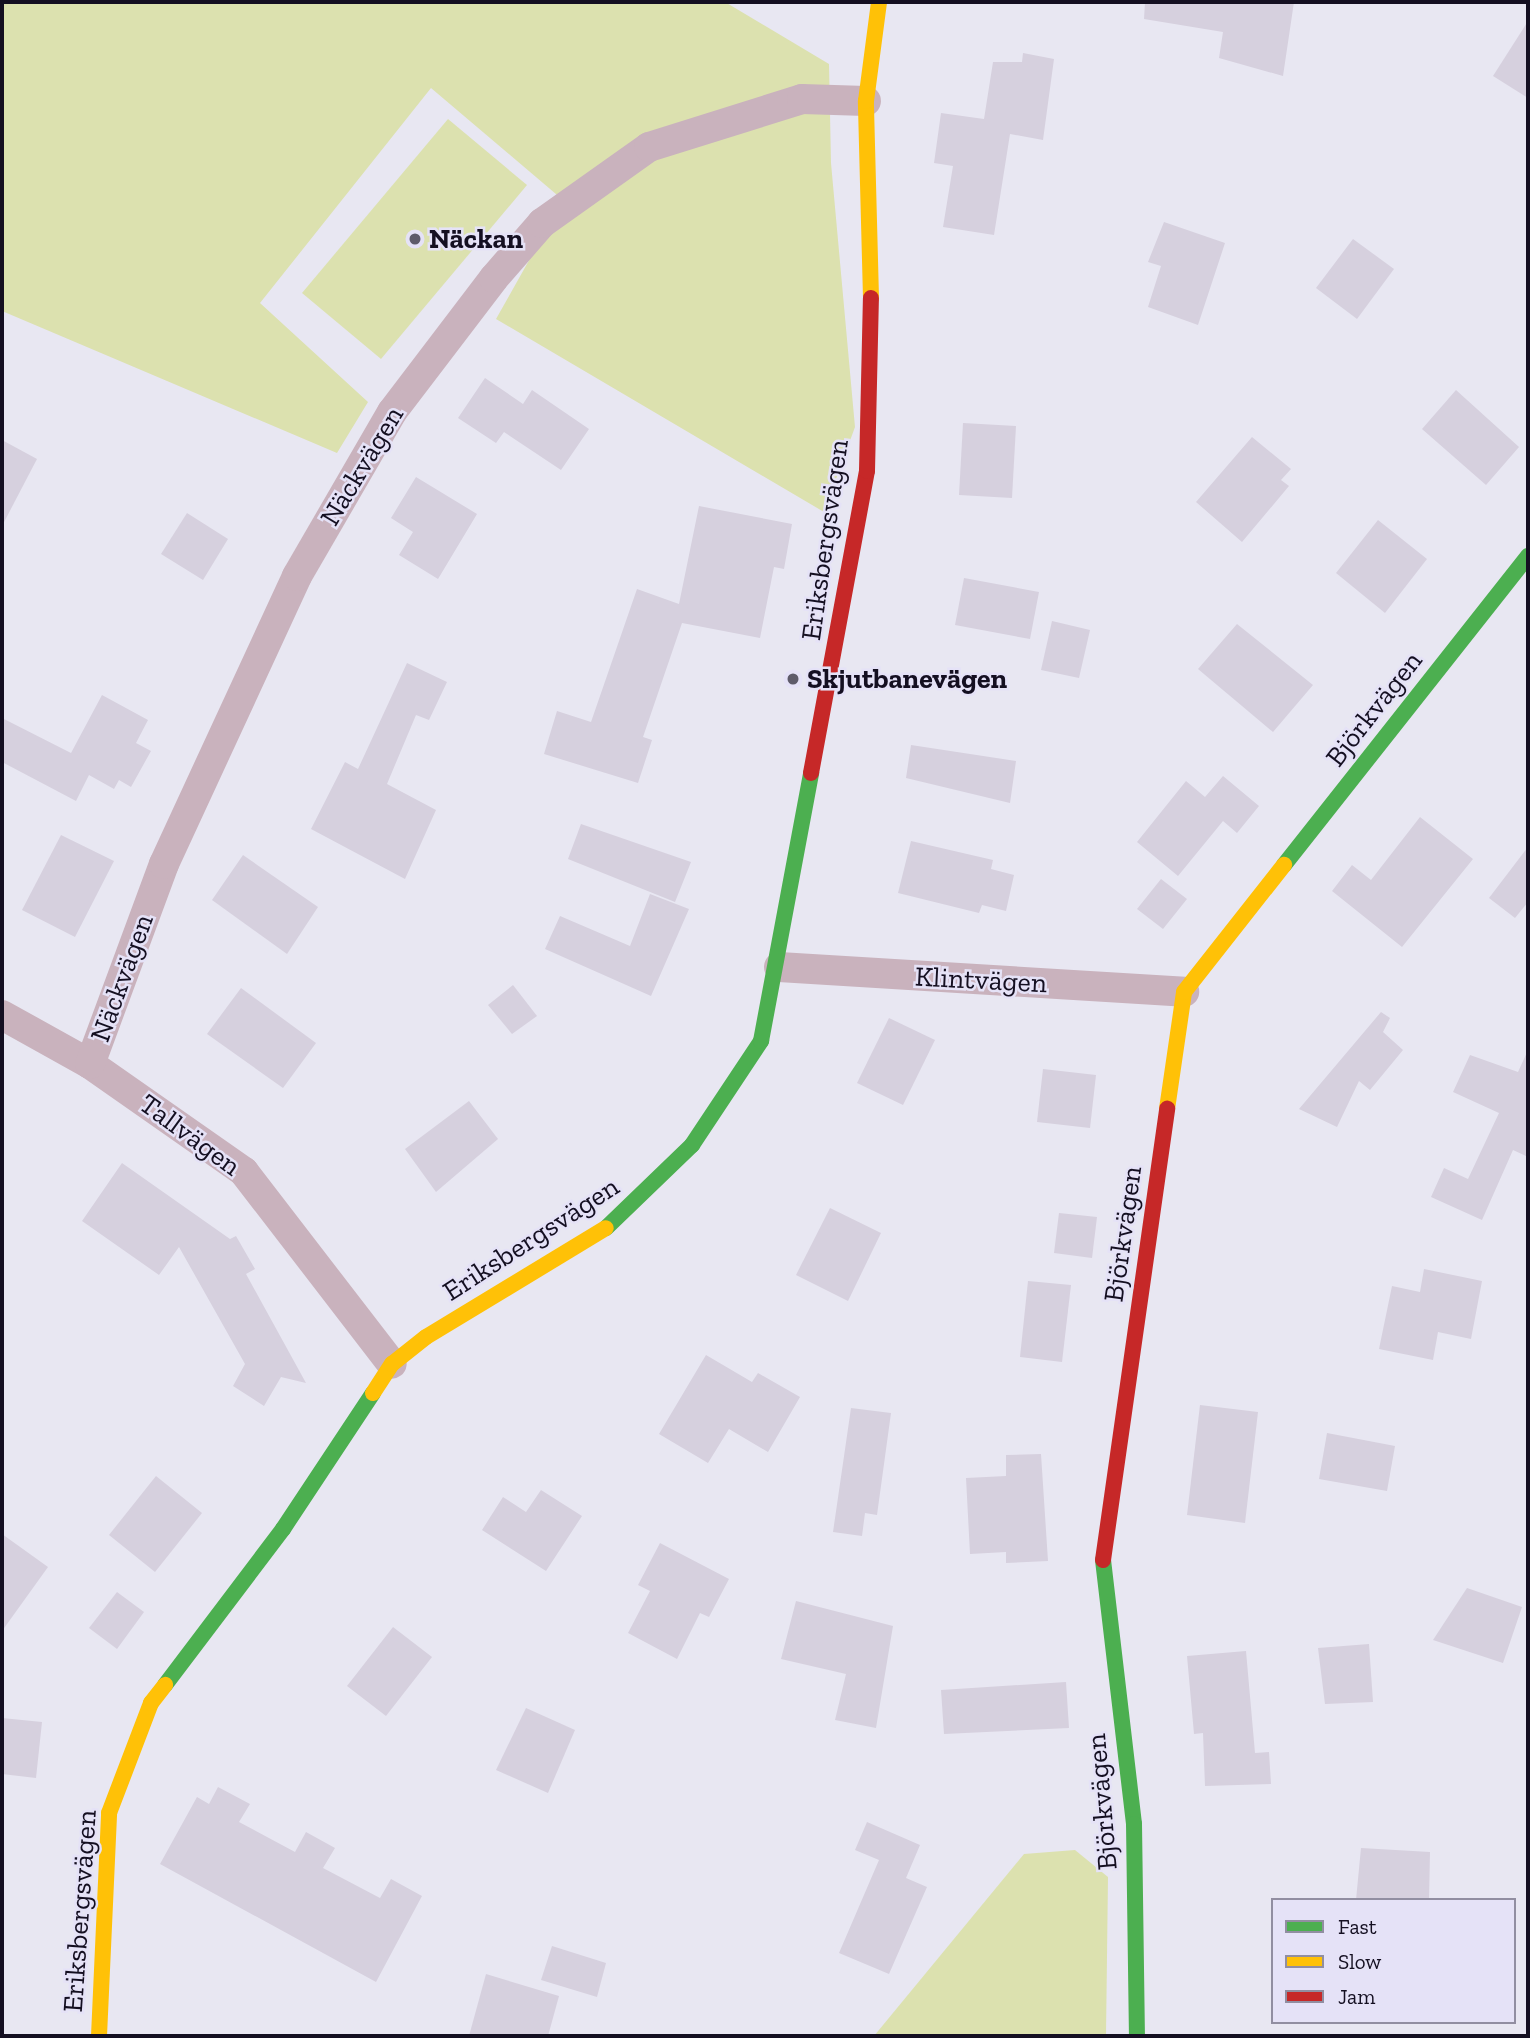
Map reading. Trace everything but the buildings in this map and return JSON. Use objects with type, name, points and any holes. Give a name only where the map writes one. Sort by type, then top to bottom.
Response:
[{"type":"street","name":"Eriksbergsvägen","points":[[99,2036],[97,1979],[109,1812],[134,1740],[151,1703],[283,1528],[392,1364],[426,1337],[616,1222],[658,1184],[723,1103],[761,1041],[779,967],[867,471],[872,237],[866,101],[879,2]]},
{"type":"street","name":"Näckvägen","points":[[90,1064],[164,864],[297,576],[392,412],[494,278],[542,223],[649,147],[802,99],[866,101]]},
{"type":"street","name":"Björkvägen","points":[[1137,2036],[1134,1824],[1103,1563],[1184,992],[1528,556]]},
{"type":"street","name":"Klintvägen","points":[[779,967],[1184,992]]},
{"type":"street","name":"Tallvägen","points":[[2,1015],[90,1064],[244,1172],[392,1364]]},
{"type":"green space","name":"Näckan","points":[[2,2],[725,2],[829,64],[831,163],[855,427],[824,512],[496,319],[563,200],[431,88],[260,303],[368,402],[337,453],[2,311]]},
{"type":"green space","name":"Näckan","points":[[448,119],[527,185],[381,359],[302,293]]},
{"type":"green space","points":[[1075,1850],[1108,1877],[1106,2036],[874,2036],[1024,1854]]},
{"type":"traffic: fast","points":[[1284,865],[1528,556]]},
{"type":"traffic: fast","points":[[606,1228],[692,1145],[761,1041],[811,773]]},
{"type":"traffic: fast","points":[[165,1685],[283,1529],[373,1393]]},
{"type":"traffic: fast","points":[[1103,1560],[1134,1824],[1137,2036]]},
{"type":"traffic: slow","points":[[871,298],[866,101],[879,2]]},
{"type":"traffic: slow","points":[[1167,1109],[1184,992],[1284,865]]},
{"type":"traffic: slow","points":[[373,1393],[392,1364],[426,1337],[606,1228]]},
{"type":"traffic: slow","points":[[99,2036],[109,1813],[151,1703],[165,1685]]},
{"type":"traffic: jam","points":[[811,773],[867,471],[871,298]]},
{"type":"traffic: jam","points":[[1103,1560],[1167,1109]]},
{"type":"place","name":"Näckan","points":[[415,239]]},
{"type":"place","name":"Skjutbanevägen","points":[[793,679]]}]
